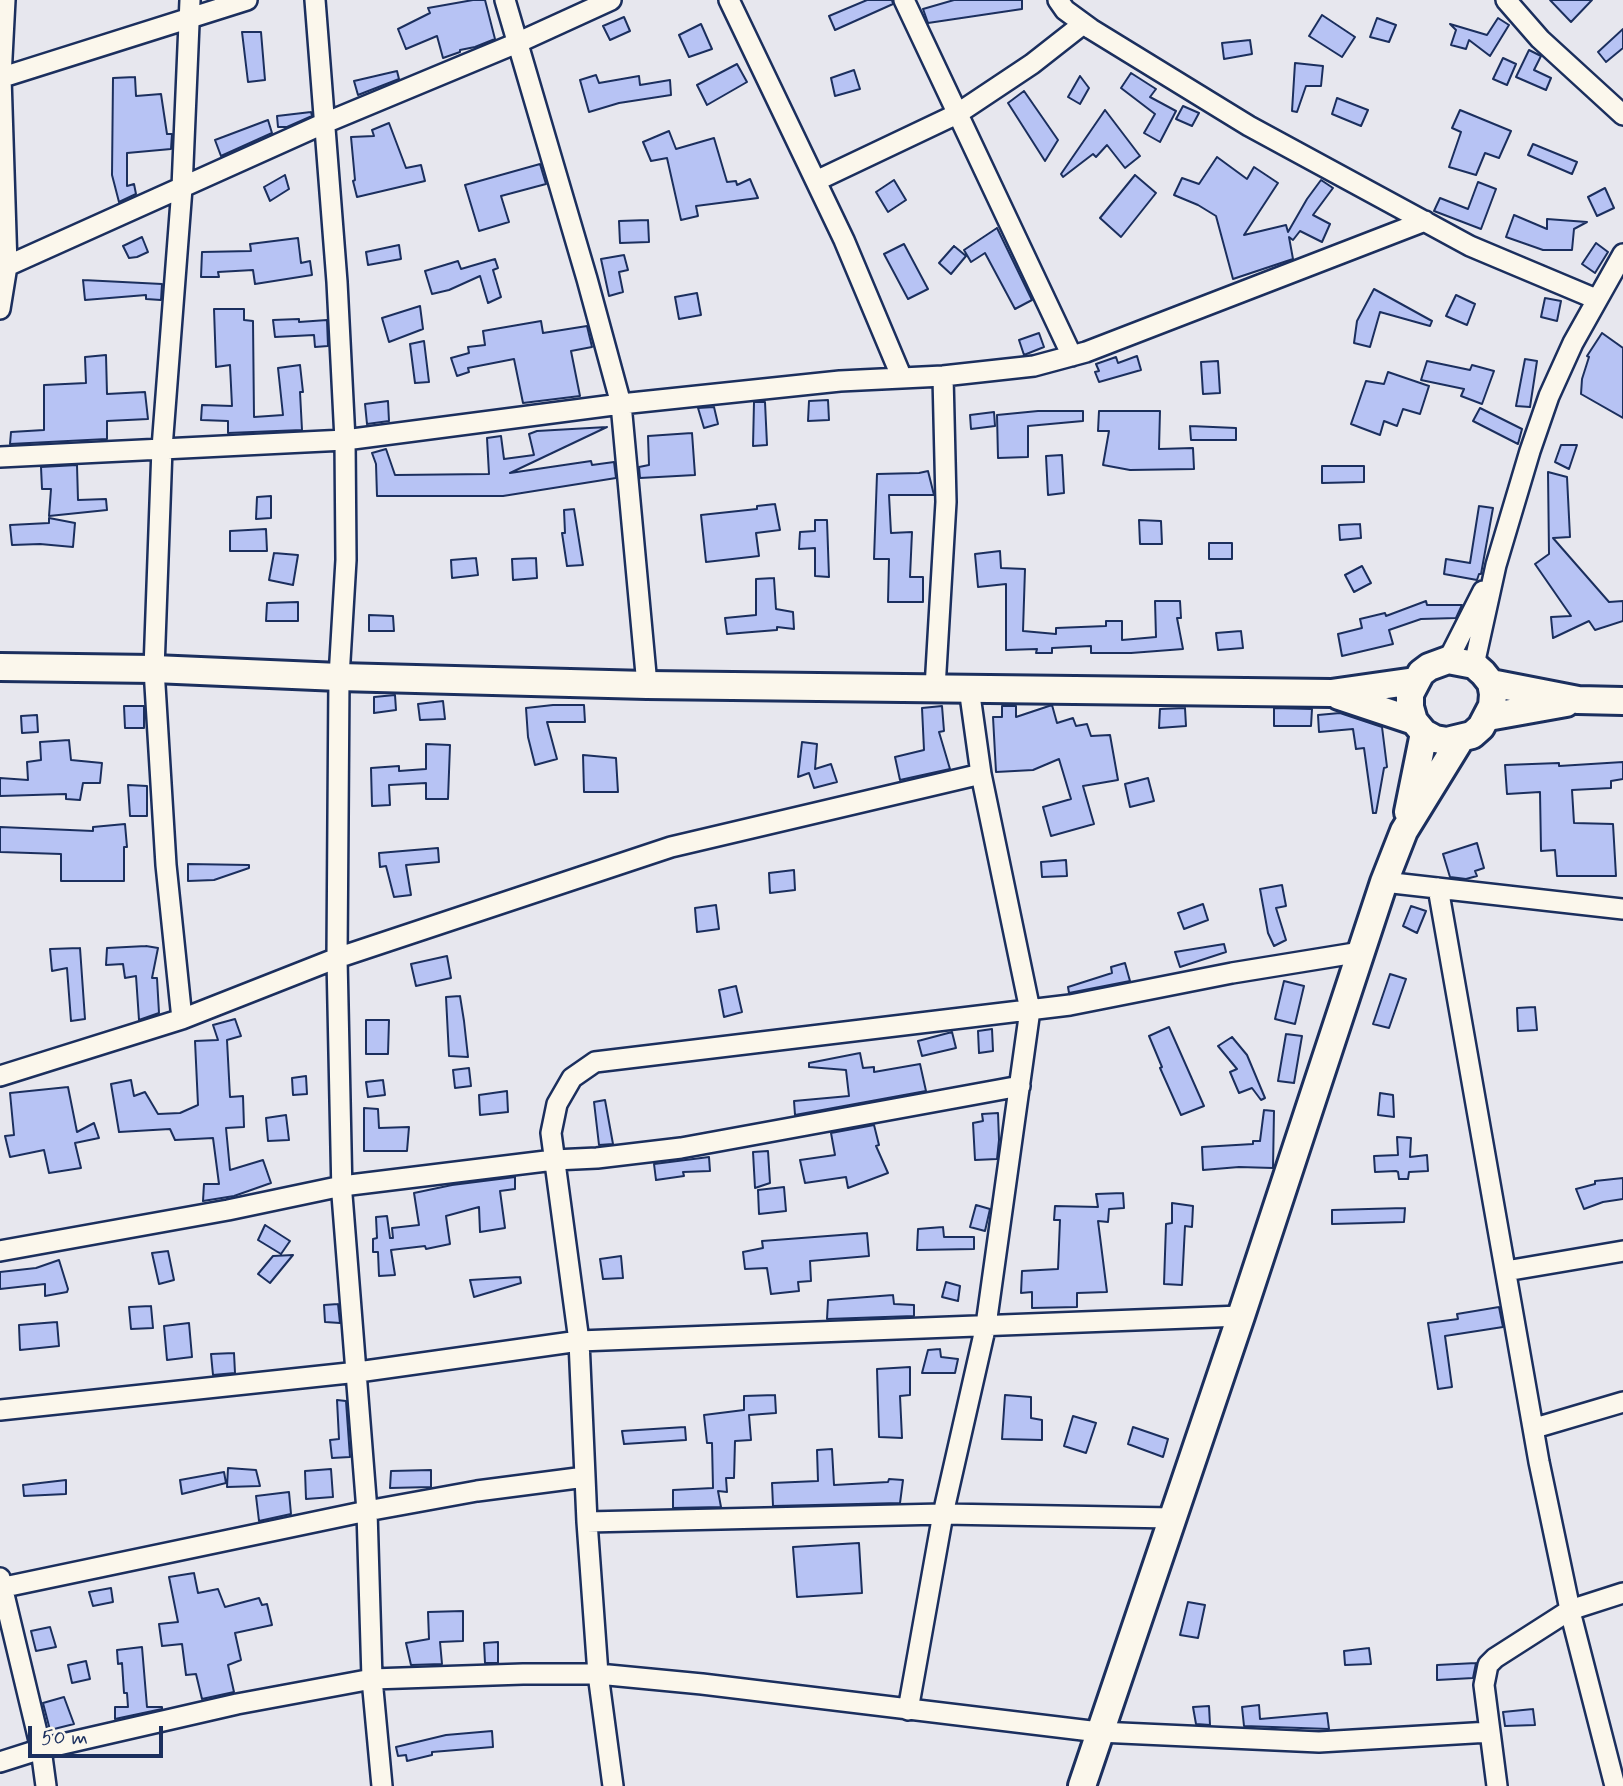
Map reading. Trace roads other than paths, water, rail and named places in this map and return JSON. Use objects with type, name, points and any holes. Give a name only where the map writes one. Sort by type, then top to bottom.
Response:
[{"type":"highway","points":[[0,667],[154,669],[648,685],[1331,693],[1415,681]]},
{"type":"highway","points":[[1404,831],[1419,727],[1410,708],[1410,694],[1415,681],[1429,667],[1471,669],[1578,700]]},
{"type":"highway","points":[[1331,693],[1419,727],[1435,739],[1460,740],[1481,727],[1492,706],[1471,669]]},
{"type":"highway","points":[[1488,717],[1578,700],[1623,701]]},
{"type":"highway","points":[[1082,1786],[1384,882],[1404,831],[1460,740]]},
{"type":"street","points":[[0,309],[7,266],[1,78],[5,0]]},
{"type":"street","points":[[1,78],[190,9],[247,0]]},
{"type":"street","points":[[315,0],[345,440],[346,560],[339,677],[337,958],[342,1186],[358,1372],[367,1511],[372,1679],[382,1786]]},
{"type":"street","points":[[505,0],[621,404],[648,685]]},
{"type":"street","points":[[7,266],[325,122],[517,43],[611,0]]},
{"type":"street","points":[[729,0],[844,240],[902,378]]},
{"type":"street","points":[[904,0],[1072,356]]},
{"type":"street","points":[[1058,0],[1065,10],[1083,24],[1249,126],[1470,246],[1596,299]]},
{"type":"street","points":[[1506,0],[1540,39],[1623,115]]},
{"type":"street","points":[[183,1019],[166,865],[154,669],[162,448],[182,188],[190,9]]},
{"type":"street","points":[[816,180],[957,114],[1032,64],[1083,24]]},
{"type":"street","points":[[0,457],[345,440],[621,404],[1034,366],[1072,356],[1425,221]]},
{"type":"street","points":[[1471,669],[1496,565],[1549,396],[1596,299],[1623,254]]},
{"type":"street","points":[[935,688],[946,502],[943,376]]},
{"type":"street","points":[[908,1710],[943,1514],[986,1325],[1030,1010],[981,774],[968,688]]},
{"type":"street","points":[[0,1076],[183,1019],[337,958],[671,847],[981,774]]},
{"type":"street","points":[[1384,882],[1623,909]]},
{"type":"street","points":[[1438,888],[1539,1462],[1570,1610],[1615,1786]]},
{"type":"street","points":[[613,1786],[598,1674],[587,1522],[579,1341],[551,1133],[557,1104],[572,1078],[595,1062],[1070,1005],[1232,973],[1361,952]]},
{"type":"street","points":[[0,1251],[228,1210],[342,1186],[554,1160],[681,1148],[1020,1086]]},
{"type":"street","points":[[1506,1271],[1623,1251]]},
{"type":"street","points":[[0,1410],[358,1372],[579,1341],[1241,1316]]},
{"type":"street","points":[[1535,1428],[1623,1402]]},
{"type":"street","points":[[46,1786],[41,1749],[1,1584],[367,1511],[477,1491],[585,1477]]},
{"type":"street","points":[[587,1522],[943,1514],[1173,1518]]},
{"type":"street","points":[[1497,1786],[1484,1685],[1488,1665],[1570,1610],[1623,1593]]},
{"type":"street","points":[[0,1762],[41,1749],[237,1704],[372,1679],[598,1674],[802,1695],[1099,1732],[1319,1742],[1490,1732]]}]
